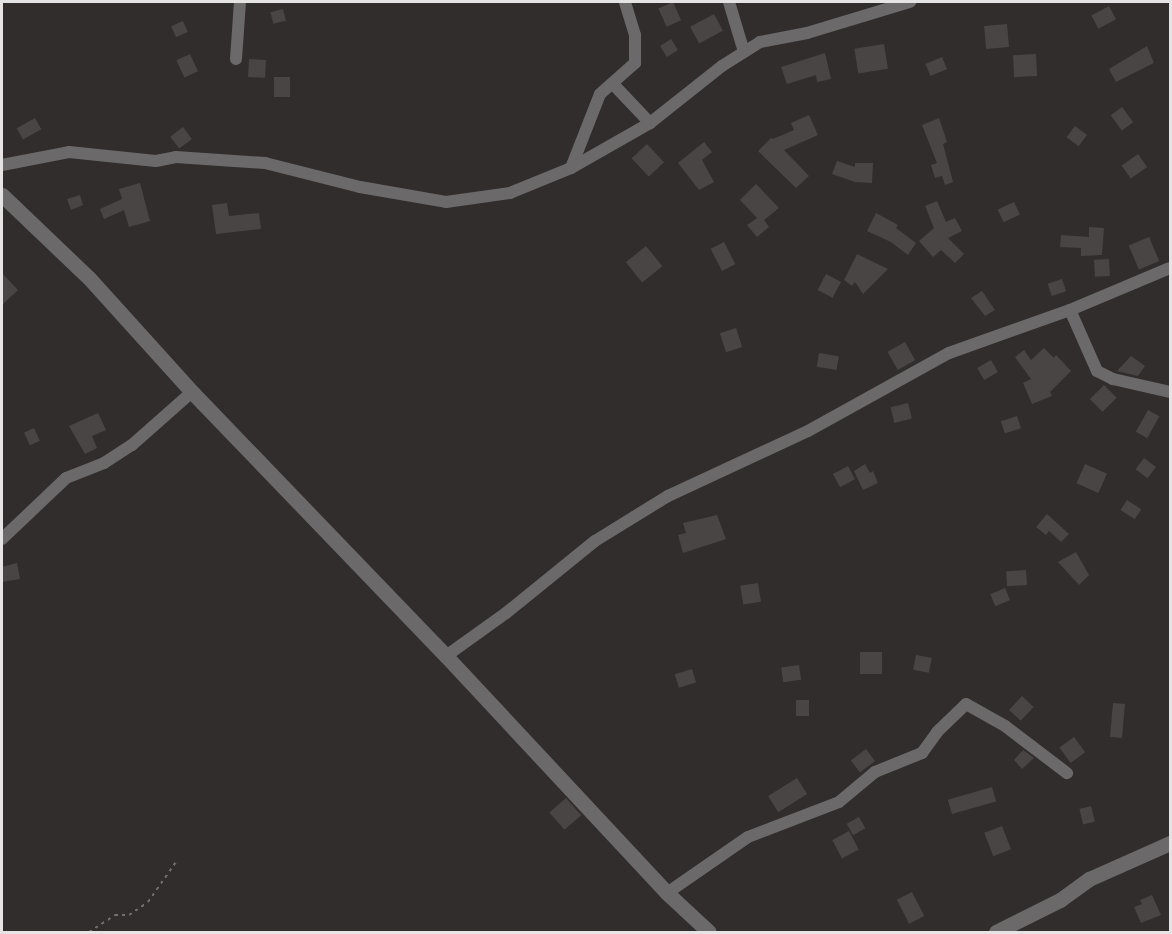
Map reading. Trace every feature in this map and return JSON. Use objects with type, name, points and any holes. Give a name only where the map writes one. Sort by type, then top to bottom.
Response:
[{"type":"street","points":[[236,59],[240,2]]},
{"type":"street","points":[[571,168],[600,94],[635,63],[635,35],[625,2]]},
{"type":"street","points":[[729,2],[744,52]]},
{"type":"street","points":[[2,165],[69,152],[156,161],[176,157],[265,163],[360,187],[446,202],[510,193],[571,168],[650,123],[760,42],[807,33],[910,2]]},
{"type":"street","points":[[613,84],[650,123]]},
{"type":"street","points":[[2,195],[89,278],[192,392],[446,656],[667,893],[709,933]]},
{"type":"street","points":[[446,656],[506,614],[595,541],[668,496],[797,436],[949,353],[1070,309],[1170,268]]},
{"type":"street","points":[[1070,309],[1097,371],[1113,379],[1170,392]]},
{"type":"street","points":[[2,539],[66,478],[104,463],[132,445],[192,392]]},
{"type":"street","points":[[667,893],[748,837],[839,802],[875,772],[922,753],[937,732],[966,704],[1005,726],[1067,773]]},
{"type":"street","points":[[996,933],[1060,900],[1089,879],[1170,843]]},
{"type":"path","points":[[89,933],[115,915],[129,915],[148,902],[178,859]]},
{"type":"building","points":[[673,2],[681,20],[667,27],[658,9]]},
{"type":"building","points":[[1109,6],[1116,19],[1098,29],[1091,15]]},
{"type":"building","points":[[283,9],[286,21],[273,24],[270,12]]},
{"type":"building","points":[[714,14],[723,31],[699,43],[690,27]]},
{"type":"building","points":[[183,21],[188,32],[176,37],[171,26]]},
{"type":"building","points":[[1007,24],[1009,47],[986,49],[984,26]]},
{"type":"building","points":[[671,39],[678,50],[667,57],[660,46]]},
{"type":"building","points":[[884,44],[888,69],[858,73],[854,49]]},
{"type":"building","points":[[1147,46],[1154,63],[1116,82],[1109,69]]},
{"type":"building","points":[[825,53],[831,79],[817,82],[816,75],[787,84],[781,67]]},
{"type":"building","points":[[190,54],[198,71],[184,78],[176,60]]},
{"type":"building","points":[[1036,54],[1037,76],[1014,77],[1013,55]]},
{"type":"building","points":[[942,57],[947,69],[931,76],[925,64]]},
{"type":"building","points":[[249,59],[266,60],[265,78],[248,77]]},
{"type":"building","points":[[274,77],[290,77],[290,97],[274,97]]},
{"type":"building","points":[[1122,107],[1133,122],[1122,131],[1111,115]]},
{"type":"building","points":[[809,115],[818,135],[784,150],[809,176],[796,188],[758,151],[771,138],[794,130],[791,123]]},
{"type":"building","points":[[35,118],[41,129],[23,140],[17,128]]},
{"type":"building","points":[[939,118],[947,142],[943,144],[953,182],[945,185],[942,176],[935,178],[931,165],[937,163],[922,125]]},
{"type":"building","points":[[1075,126],[1087,135],[1079,146],[1067,137]]},
{"type":"building","points":[[183,127],[192,139],[179,149],[170,137]]},
{"type":"building","points":[[704,142],[712,152],[702,160],[714,182],[699,190],[678,163]]},
{"type":"building","points":[[647,144],[664,162],[649,177],[632,158]]},
{"type":"building","points":[[1138,154],[1147,167],[1131,179],[1122,165]]},
{"type":"building","points":[[837,161],[855,167],[855,163],[873,163],[872,183],[855,182],[832,174]]},
{"type":"building","points":[[140,183],[150,221],[129,227],[124,210],[104,219],[100,209],[122,199],[119,189]]},
{"type":"building","points":[[756,184],[779,208],[764,220],[769,227],[757,237],[747,225],[757,218],[740,200]]},
{"type":"building","points":[[80,195],[83,205],[71,210],[67,199]]},
{"type":"building","points":[[937,201],[946,222],[955,218],[962,231],[948,238],[964,254],[955,263],[941,250],[933,257],[919,241],[934,228],[925,206]]},
{"type":"building","points":[[1014,202],[1020,215],[1004,222],[998,210]]},
{"type":"building","points":[[227,203],[229,216],[259,213],[261,229],[216,234],[212,205]]},
{"type":"building","points":[[876,213],[898,225],[896,228],[916,243],[908,255],[891,242],[867,231]]},
{"type":"building","points":[[1089,227],[1104,228],[1102,255],[1081,256],[1081,248],[1060,247],[1061,235],[1089,237]]},
{"type":"building","points":[[1149,237],[1159,261],[1139,270],[1129,246]]},
{"type":"building","points":[[724,242],[735,264],[722,271],[711,249]]},
{"type":"building","points":[[646,246],[662,266],[642,283],[626,262]]},
{"type":"building","points":[[857,254],[888,269],[863,294],[855,282],[852,286],[844,280]]},
{"type":"building","points":[[1109,259],[1110,276],[1095,277],[1094,260]]},
{"type":"building","points":[[2,273],[18,290],[2,305]]},
{"type":"building","points":[[826,274],[841,282],[833,298],[818,290]]},
{"type":"building","points":[[1062,279],[1066,291],[1052,296],[1048,284]]},
{"type":"building","points":[[982,291],[995,310],[985,316],[971,298]]},
{"type":"building","points":[[736,328],[742,347],[726,352],[720,333]]},
{"type":"building","points":[[905,342],[915,360],[898,370],[888,352]]},
{"type":"building","points":[[1044,348],[1054,358],[1056,355],[1071,371],[1050,392],[1052,396],[1032,404],[1023,383],[1031,379],[1015,357],[1024,350],[1031,360]]},
{"type":"building","points":[[819,353],[839,356],[837,370],[817,367]]},
{"type":"building","points":[[1131,356],[1145,366],[1138,376],[1117,371]]},
{"type":"building","points":[[991,360],[998,372],[984,380],[977,368]]},
{"type":"building","points":[[1104,385],[1117,398],[1103,412],[1090,399]]},
{"type":"building","points":[[908,403],[912,419],[894,423],[891,407]]},
{"type":"building","points":[[1148,410],[1159,416],[1147,438],[1136,432]]},
{"type":"building","points":[[98,413],[106,430],[92,436],[97,448],[85,454],[69,426]]},
{"type":"building","points":[[1017,416],[1021,428],[1005,434],[1001,421]]},
{"type":"building","points":[[34,428],[40,441],[30,445],[24,433]]},
{"type":"building","points":[[1144,458],[1156,467],[1148,478],[1136,469]]},
{"type":"building","points":[[865,464],[870,473],[873,471],[878,483],[863,490],[854,471]]},
{"type":"building","points":[[1085,464],[1107,474],[1098,493],[1076,483]]},
{"type":"building","points":[[848,466],[855,479],[840,487],[833,474]]},
{"type":"building","points":[[1127,500],[1141,509],[1135,519],[1120,510]]},
{"type":"building","points":[[1047,514],[1069,534],[1061,542],[1049,531],[1046,535],[1036,527]]},
{"type":"building","points":[[717,515],[726,539],[683,553],[678,535],[686,533],[683,523]]},
{"type":"building","points":[[1076,552],[1089,575],[1079,585],[1058,562]]},
{"type":"building","points":[[17,563],[20,579],[2,582],[2,567]]},
{"type":"building","points":[[1026,570],[1027,585],[1007,586],[1006,571]]},
{"type":"building","points":[[758,583],[761,602],[743,605],[740,586]]},
{"type":"building","points":[[1005,588],[1010,600],[995,606],[990,594]]},
{"type":"building","points":[[860,652],[882,652],[882,674],[860,674]]},
{"type":"building","points":[[916,655],[932,658],[929,673],[913,670]]},
{"type":"building","points":[[799,665],[801,680],[783,682],[781,668]]},
{"type":"building","points":[[692,669],[696,682],[679,688],[675,674]]},
{"type":"building","points":[[1022,696],[1034,707],[1021,721],[1009,710]]},
{"type":"building","points":[[796,700],[809,700],[809,716],[796,716]]},
{"type":"building","points":[[1113,703],[1125,704],[1122,738],[1110,737]]},
{"type":"building","points":[[1074,737],[1085,752],[1071,763],[1059,748]]},
{"type":"building","points":[[866,749],[875,761],[860,772],[851,760]]},
{"type":"building","points":[[1023,750],[1034,758],[1022,769],[1014,760]]},
{"type":"building","points":[[797,778],[807,794],[778,812],[768,796]]},
{"type":"building","points":[[992,787],[996,801],[952,814],[948,800]]},
{"type":"building","points":[[566,798],[581,815],[564,830],[549,812]]},
{"type":"building","points":[[1091,806],[1095,822],[1083,824],[1079,809]]},
{"type":"building","points":[[859,817],[865,828],[853,835],[847,824]]},
{"type":"building","points":[[1002,826],[1011,849],[993,856],[984,833]]},
{"type":"building","points":[[849,831],[859,850],[842,858],[832,840]]},
{"type":"building","points":[[912,892],[924,916],[909,924],[897,900]]},
{"type":"building","points":[[1152,895],[1161,915],[1141,923],[1134,907],[1142,904],[1140,900]]}]
